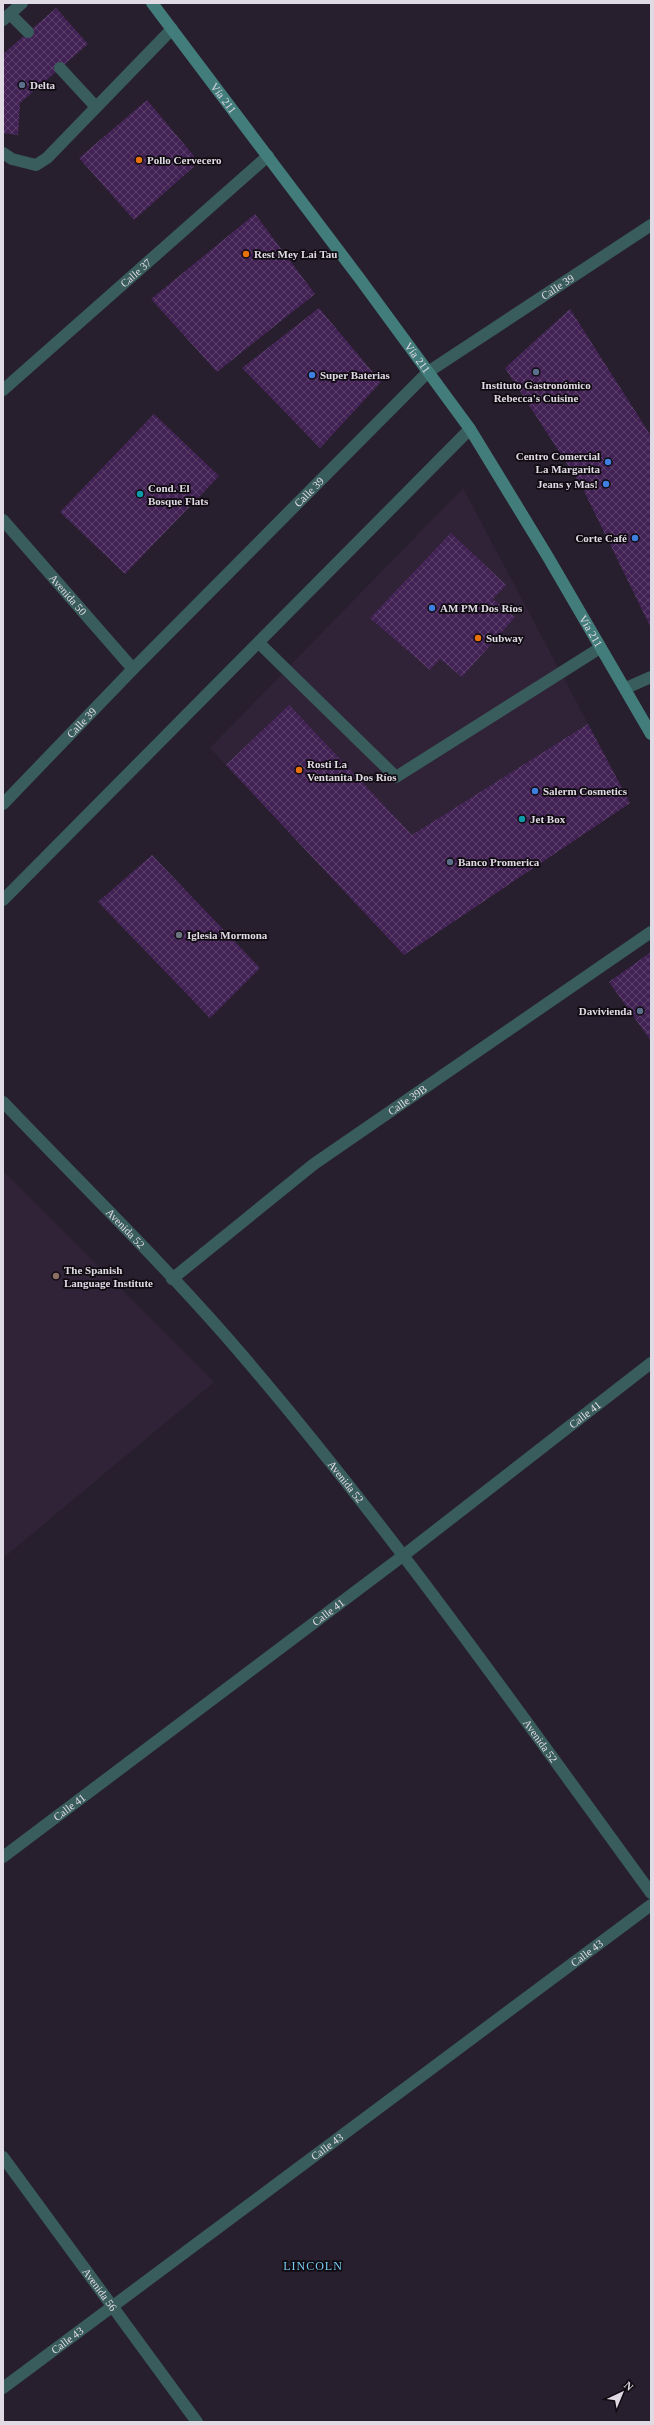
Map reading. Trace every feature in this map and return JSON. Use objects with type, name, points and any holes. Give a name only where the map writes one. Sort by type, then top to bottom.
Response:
[{"type":"main road","name":"Vía 211","points":[[152,3],[268,156],[470,429],[600,648],[626,688],[651,734]]},
{"type":"street","points":[[22,3],[6,17],[28,32]]},
{"type":"street","points":[[3,153],[12,159],[36,165],[47,158],[172,29]]},
{"type":"street","points":[[60,68],[96,107]]},
{"type":"street","name":"Calle 37","points":[[3,390],[268,156]]},
{"type":"street","name":"Calle 39","points":[[3,804],[133,668],[428,372],[651,225]]},
{"type":"street","points":[[3,900],[470,429]]},
{"type":"street","name":"Avenida 50","points":[[3,520],[133,668]]},
{"type":"street","points":[[259,643],[396,777],[600,648]]},
{"type":"street","points":[[626,688],[651,677]]},
{"type":"street","name":"Calle 39B","points":[[172,1279],[314,1164],[651,932]]},
{"type":"street","name":"Avenida 52","points":[[3,1102],[172,1279],[242,1355],[404,1555],[651,1893]]},
{"type":"street","name":"Calle 41","points":[[3,1857],[404,1555],[651,1363]]},
{"type":"street","name":"Calle 43","points":[[3,2388],[651,1905]]},
{"type":"street","name":"Avenida 56","points":[[3,2157],[196,2422]]},
{"type":"shaded area","points":[[463,488],[630,803],[404,955],[210,748]]},
{"type":"shaded area","name":"The Spanish Language Institute","points":[[3,1171],[214,1382],[3,1558]]},
{"type":"building","name":"Delta","points":[[56,8],[88,44],[20,103],[18,135],[3,133],[3,54]]},
{"type":"building","name":"Pollo Cervecero","points":[[147,100],[199,162],[134,220],[79,158]]},
{"type":"building","name":"Rest Mey Lai Tau","points":[[255,214],[315,294],[217,372],[151,299]]},
{"type":"building","name":"Super Baterias","points":[[319,308],[381,382],[320,448],[242,368]]},
{"type":"building","name":"Centro Comercial La Margarita","points":[[570,309],[651,436],[651,628],[582,487],[505,368]]},
{"type":"building","name":"Cond. El Bosque Flats","points":[[154,414],[219,476],[125,574],[60,512]]},
{"type":"building","name":"AM PM Dos Ríos","points":[[451,533],[506,585],[493,599],[515,617],[462,677],[440,659],[430,670],[370,618]]},
{"type":"building","name":"Jet Box","points":[[289,705],[412,835],[588,724],[630,803],[404,955],[226,765]]},
{"type":"building","name":"Iglesia Mormona","points":[[152,855],[260,968],[210,1018],[98,902]]},
{"type":"building","name":"Davivienda","points":[[651,952],[651,1041],[609,982]]},
{"type":"place","name":"Delta","points":[[22,85]]},
{"type":"place","name":"Pollo Cervecero","points":[[139,160]]},
{"type":"place","name":"Rest Mey Lai Tau","points":[[246,254]]},
{"type":"place","name":"Instituto Gastronómico Rebecca's Cuisine","points":[[536,372]]},
{"type":"place","name":"Super Baterias","points":[[312,375]]},
{"type":"place","name":"Centro Comercial La Margarita","points":[[608,462]]},
{"type":"place","name":"Jeans y Mas!","points":[[606,484]]},
{"type":"place","name":"Cond. El Bosque Flats","points":[[140,494]]},
{"type":"place","name":"Corte Café","points":[[635,538]]},
{"type":"place","name":"AM PM Dos Ríos","points":[[432,608]]},
{"type":"place","name":"Subway","points":[[478,638]]},
{"type":"place","name":"Rosti La Ventanita Dos Ríos","points":[[299,770]]},
{"type":"place","name":"Salerm Cosmetics","points":[[535,791]]},
{"type":"place","name":"Jet Box","points":[[522,819]]},
{"type":"place","name":"Banco Promerica","points":[[450,862]]},
{"type":"place","name":"Iglesia Mormona","points":[[179,935]]},
{"type":"place","name":"Davivienda","points":[[640,1011]]},
{"type":"place","name":"The Spanish Language Institute","points":[[56,1276]]},
{"type":"district","name":"LINCOLN","points":[[313,2266]]}]
